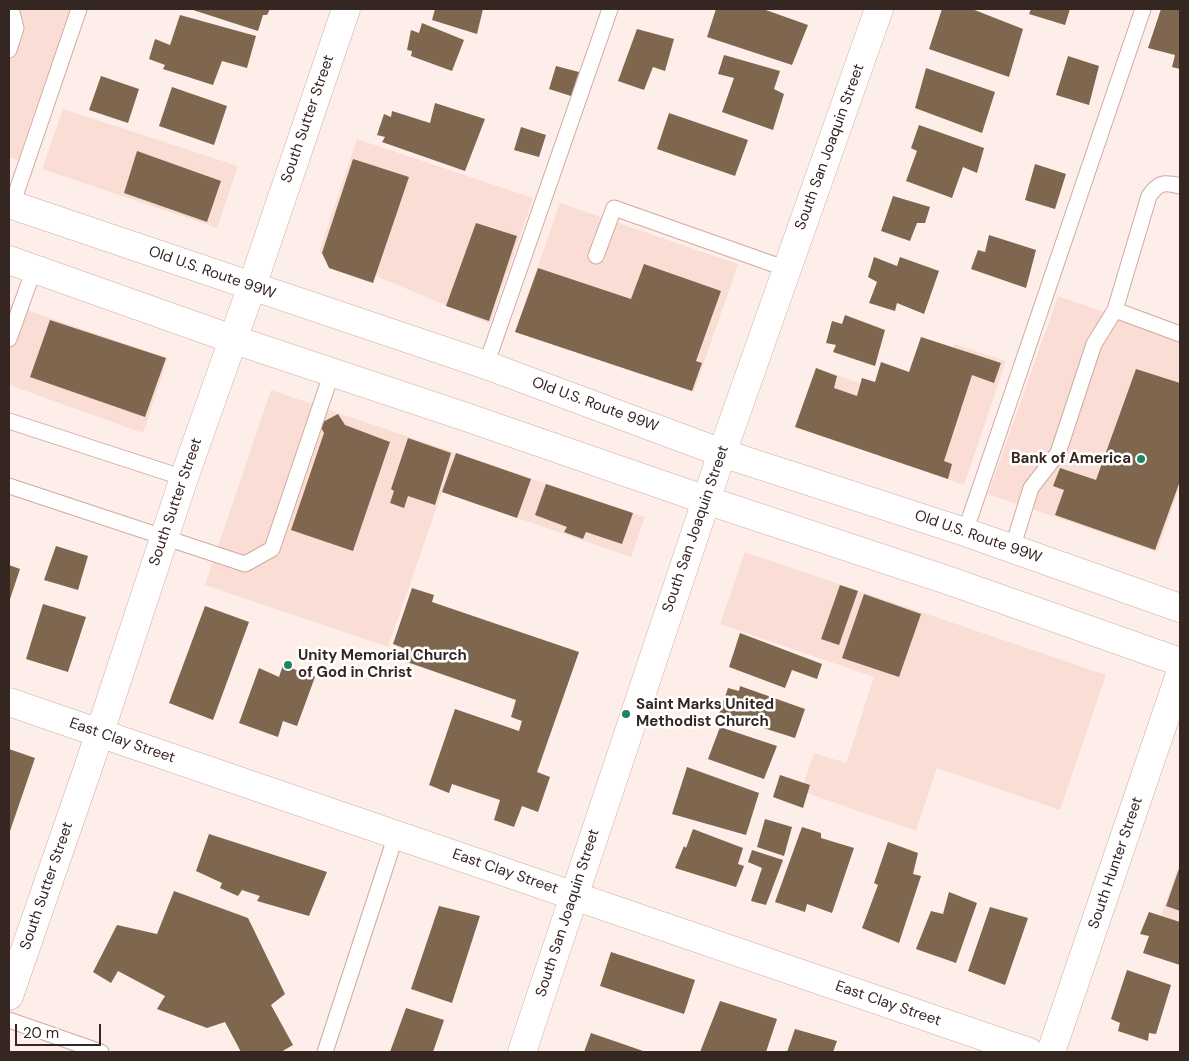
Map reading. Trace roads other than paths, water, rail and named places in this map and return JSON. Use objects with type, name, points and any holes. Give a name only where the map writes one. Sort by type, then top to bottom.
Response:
[{"type":"street","name":"South Sutter Street","points":[[9,996],[184,478],[252,286],[346,9]]},
{"type":"street","name":"South San Joaquin Street","points":[[522,1052],[722,452],[879,9]]},
{"type":"street","name":"Old U.S. Route 99W","points":[[10,204],[486,365],[722,452],[965,532],[1180,608]]},
{"type":"street","points":[[9,260],[232,339],[950,581],[1180,662]]},
{"type":"street","name":"South Hunter Street","points":[[1051,1052],[1180,674]]},
{"type":"street","name":"East Clay Street","points":[[9,702],[1029,1052]]},
{"type":"lane","points":[[9,50],[16,28],[11,9]]},
{"type":"lane","points":[[10,204],[80,9]]},
{"type":"lane","points":[[486,365],[610,9]]},
{"type":"lane","points":[[965,532],[1143,9]]},
{"type":"lane","points":[[1012,549],[1030,488],[1058,453],[1094,344],[1115,310],[1149,196],[1155,187],[1167,182],[1180,186]]},
{"type":"lane","points":[[596,256],[614,208],[787,269]]},
{"type":"lane","points":[[9,339],[34,269]]},
{"type":"lane","points":[[1115,310],[1180,334]]},
{"type":"lane","points":[[9,486],[245,564],[272,549],[332,372]]},
{"type":"lane","points":[[9,421],[184,478]]},
{"type":"lane","points":[[325,1052],[396,835]]},
{"type":"lane","points":[[9,1020],[101,1052]]},
{"type":"place","name":"Bank of America","points":[[1141,459]]},
{"type":"place","name":"Unity Memorial Church of God in Christ","points":[[288,665]]},
{"type":"place","name":"Saint Marks United Methodist Church","points":[[626,714]]}]
